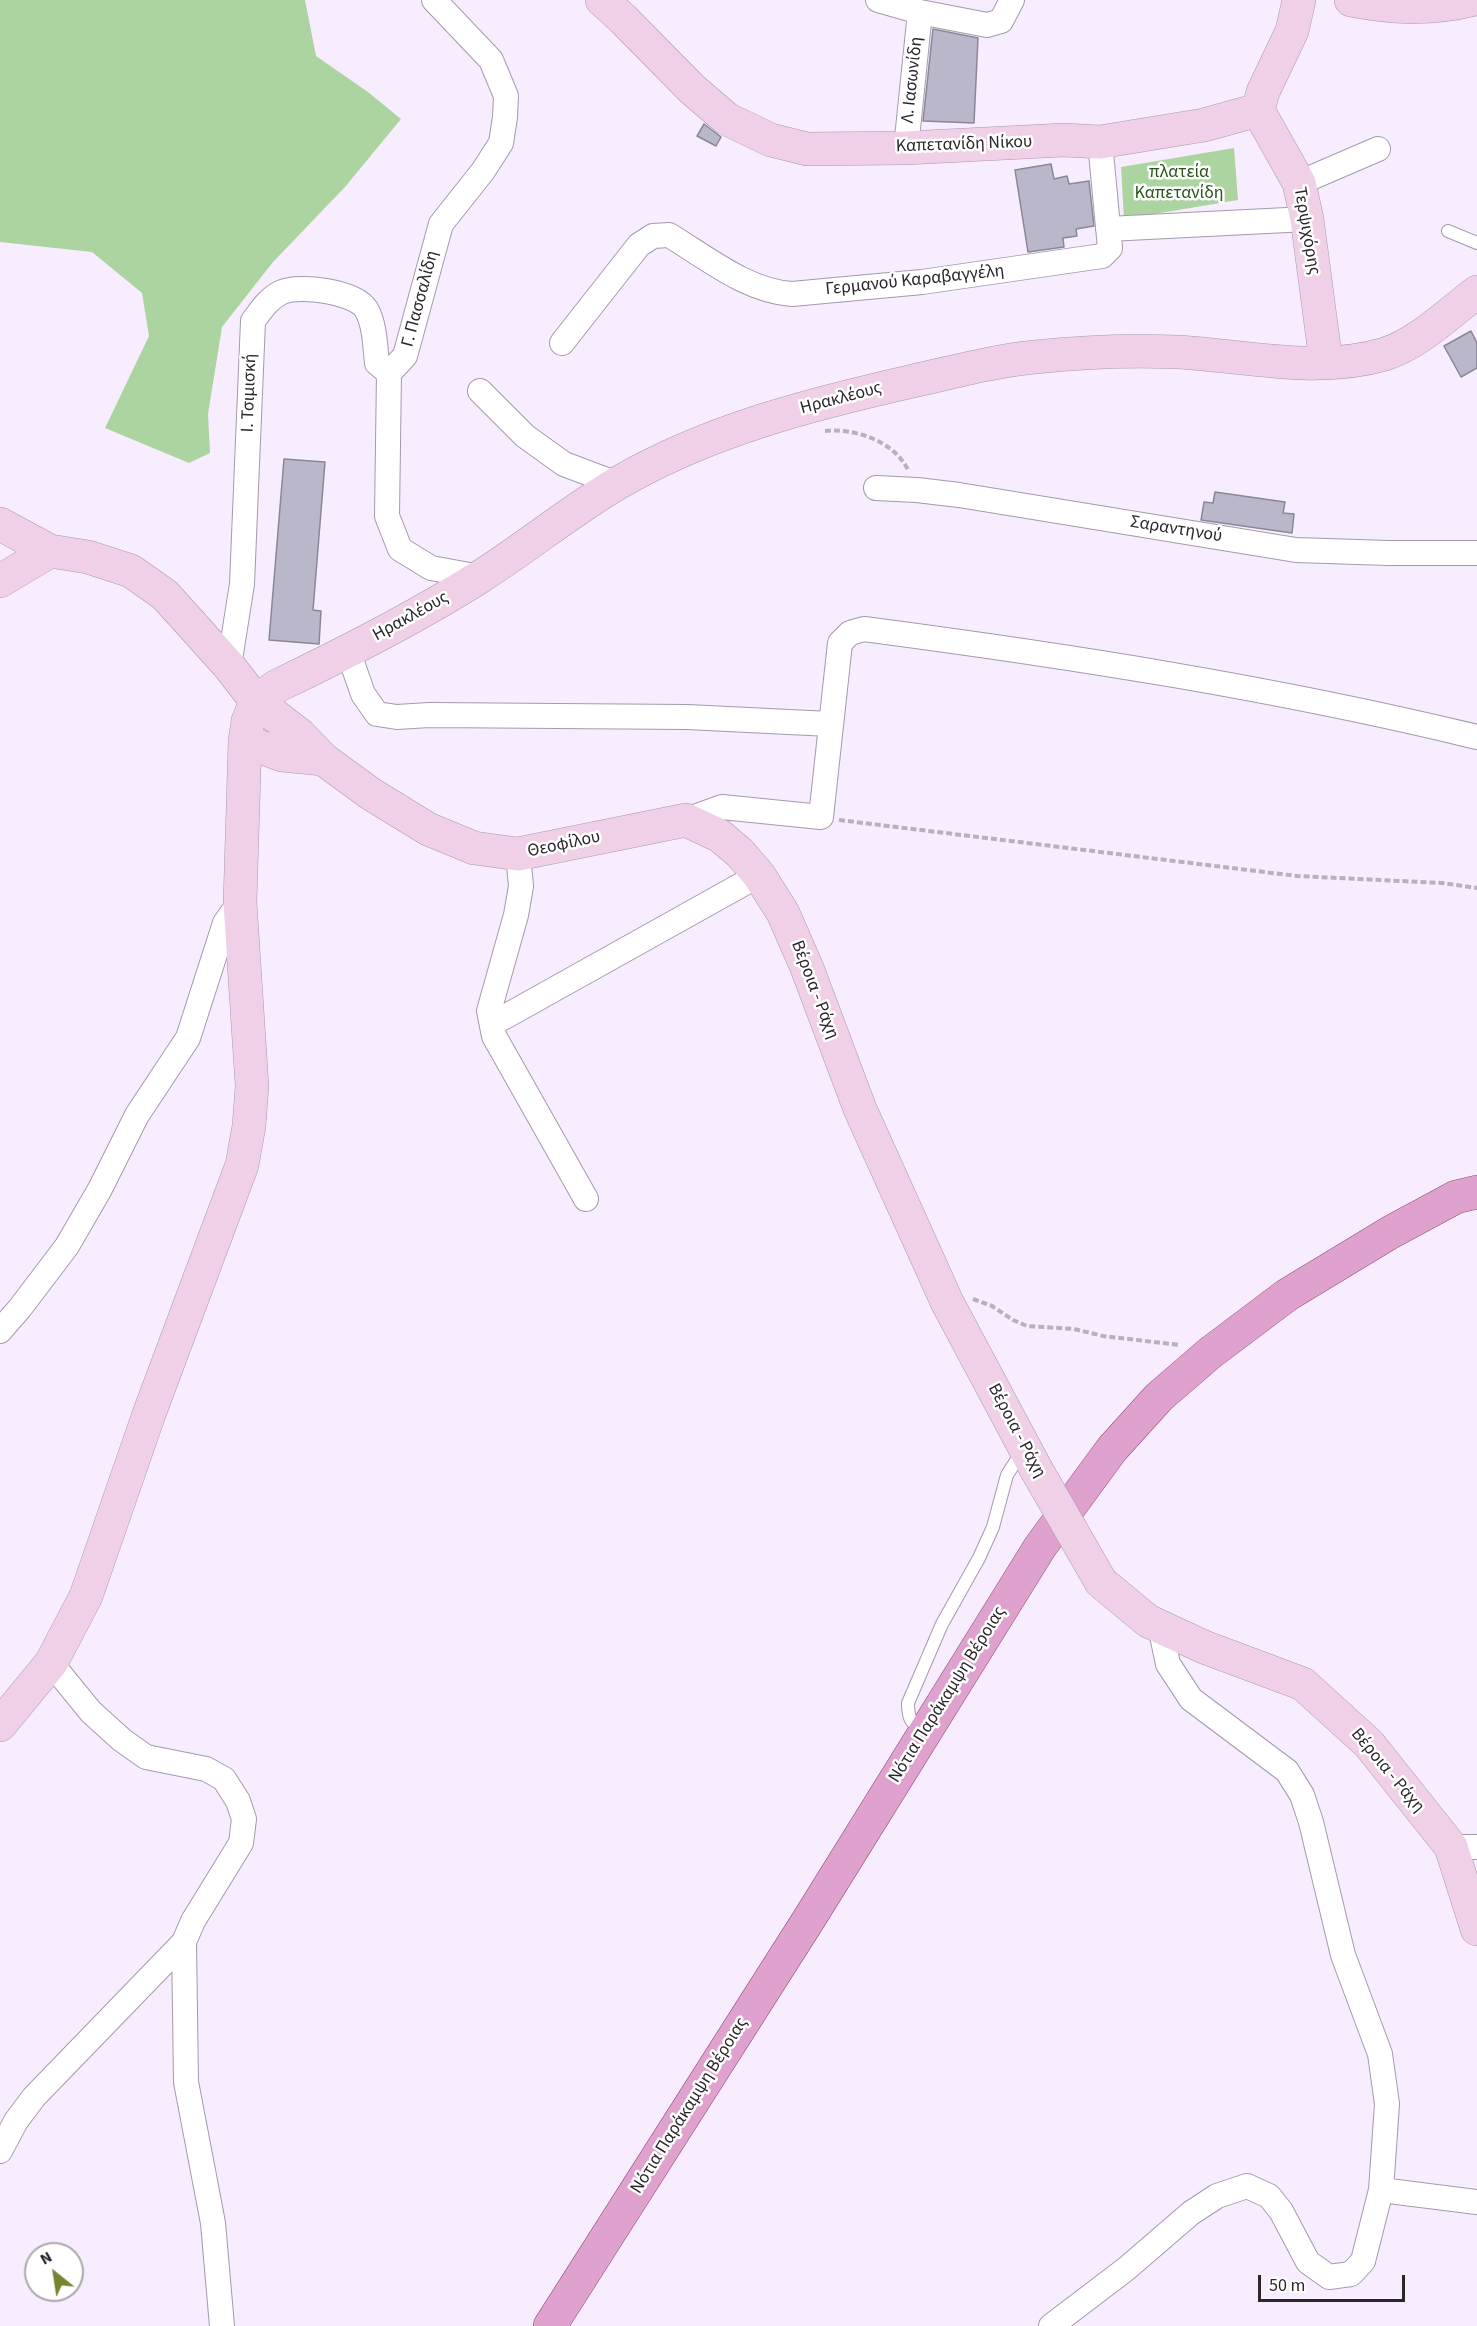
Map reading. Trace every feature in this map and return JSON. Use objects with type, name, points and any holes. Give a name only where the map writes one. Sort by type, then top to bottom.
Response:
[{"type":"main road","name":"Νότια Παράκαμψη Βέροιας","points":[[550,2326],[1040,1547],[1112,1449],[1159,1397],[1210,1353],[1287,1295],[1337,1263],[1456,1197],[1477,1192]]},
{"type":"street","name":"Γ. Πασσαλίδη","points":[[389,373],[405,356],[441,224],[483,171],[501,143],[505,117],[506,96],[491,60],[434,0]]},
{"type":"street","name":"Καπετανίδη Νίκου","points":[[602,0],[692,89],[727,119],[771,140],[807,149],[906,148],[1064,140],[1100,142],[1204,125],[1258,110]]},
{"type":"street","points":[[878,0],[920,12],[987,25],[1001,21],[1012,0]]},
{"type":"street","points":[[1258,110],[1263,92],[1293,31],[1299,0]]},
{"type":"street","points":[[1351,0],[1444,6],[1471,0]]},
{"type":"street","name":"Λ. Ιασωνίδη","points":[[906,148],[920,12]]},
{"type":"street","name":"Τερψιχόρης","points":[[1258,110],[1299,183],[1308,219],[1326,362]]},
{"type":"street","points":[[1100,142],[1108,229],[1308,219]]},
{"type":"street","points":[[1299,183],[1378,149]]},
{"type":"street","name":"Γερμανού Καραβαγγέλη","points":[[562,343],[639,245],[653,236],[669,235],[756,287],[792,294],[922,282],[1089,259],[1102,256],[1110,248],[1108,229]]},
{"type":"street","name":"Ι. Τσιμισκή","points":[[229,666],[242,585],[253,321],[268,301],[284,291],[308,288],[352,298],[365,307],[371,321],[377,363],[389,373]]},
{"type":"street","name":"Ηρακλέους","points":[[256,701],[277,686],[416,616],[480,577],[617,484],[685,450],[768,419],[837,398],[1029,357],[1090,351],[1179,352],[1258,361],[1341,363],[1388,353],[1415,339],[1477,292]]},
{"type":"street","points":[[389,373],[387,516],[400,549],[431,568],[480,577]]},
{"type":"street","points":[[480,392],[525,436],[564,464],[617,484]]},
{"type":"street","name":"Σαραντηνού","points":[[876,488],[917,490],[1296,550],[1477,553]]},
{"type":"street","name":"Θεοφίλου","points":[[0,524],[50,551],[88,557],[131,571],[165,594],[229,666],[256,701],[300,735],[323,759],[371,794],[428,829],[474,848],[518,854],[686,820]]},
{"type":"street","points":[[0,581],[50,551]]},
{"type":"street","points":[[686,820],[722,807],[821,817],[840,643],[850,633],[864,629],[1115,665],[1388,716],[1477,737]]},
{"type":"street","points":[[348,651],[363,694],[376,714],[397,717],[429,715],[687,717],[830,724]]},
{"type":"street","points":[[0,1725],[51,1663],[86,1596],[149,1414],[242,1165],[249,1126],[252,1086],[240,902],[245,741],[248,721],[256,701]]},
{"type":"street","points":[[245,741],[282,755],[323,759]]},
{"type":"street","name":"Βέροια - Ράχη","points":[[686,820],[720,836],[740,853],[759,875],[783,913],[807,969],[860,1109],[947,1302],[1030,1457],[1101,1582],[1148,1621],[1203,1647],[1303,1684],[1369,1744],[1464,1847],[1477,1929]]},
{"type":"street","points":[[518,854],[521,886],[516,915],[489,1011],[494,1036],[586,1199]]},
{"type":"street","points":[[492,1024],[759,875]]},
{"type":"street","points":[[0,1331],[67,1246],[100,1190],[137,1114],[188,1038],[225,923],[240,902]]},
{"type":"street","points":[[1051,2326],[1125,2269],[1191,2213],[1217,2196],[1247,2186],[1269,2196],[1281,2211],[1308,2262],[1329,2277],[1352,2274],[1363,2261],[1381,2190],[1387,2104],[1380,2054],[1343,1955],[1311,1822],[1302,1795],[1287,1771],[1191,1699],[1168,1664],[1160,1626]]},
{"type":"street","points":[[0,2151],[16,2121],[34,2097],[183,1942],[193,1921],[241,1843],[244,1819],[238,1801],[224,1779],[206,1769],[146,1757],[122,1740],[91,1712],[51,1663]]},
{"type":"street","points":[[183,1942],[186,2082],[213,2223],[222,2326]]},
{"type":"street","points":[[1381,2190],[1477,2202]]},
{"type":"lane","points":[[1448,231],[1477,243]]},
{"type":"lane","points":[[926,1731],[913,1724],[908,1716],[908,1703],[942,1624],[979,1558],[993,1527],[1007,1475],[1030,1457]]},
{"type":"path","points":[[814,433],[835,430],[853,431],[882,444],[906,465],[917,490]]},
{"type":"path","points":[[821,817],[1297,876],[1477,888]]},
{"type":"path","points":[[947,1302],[963,1297],[975,1299],[1028,1326],[1074,1329],[1103,1336],[1176,1344],[1210,1353]]},
{"type":"green space","points":[[0,0],[305,0],[316,56],[368,92],[401,119],[345,187],[273,262],[222,327],[208,414],[210,453],[189,463],[105,428],[149,336],[142,293],[92,252],[0,242]]},
{"type":"green space","name":"πλατεία Καπετανίδη","points":[[1234,148],[1238,200],[1124,219],[1121,167]]},
{"type":"building","points":[[933,29],[978,38],[974,123],[923,121]]},
{"type":"building","points":[[704,124],[721,137],[716,146],[697,136]]},
{"type":"building","points":[[1051,164],[1054,179],[1067,176],[1069,184],[1089,181],[1094,226],[1076,229],[1077,236],[1063,238],[1064,247],[1028,252],[1015,170]]},
{"type":"building","points":[[1471,331],[1477,343],[1477,368],[1461,377],[1444,346]]},
{"type":"building","points":[[284,459],[325,462],[313,610],[321,611],[319,644],[269,640]]},
{"type":"building","points":[[1215,492],[1285,502],[1283,513],[1294,514],[1292,533],[1201,520],[1204,502],[1213,503]]}]
